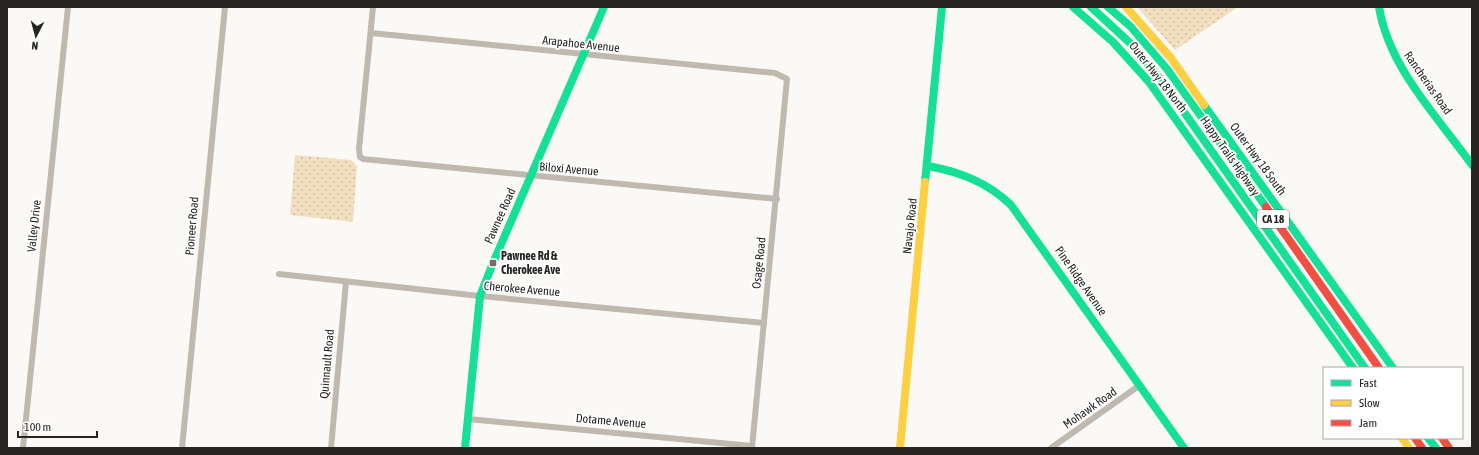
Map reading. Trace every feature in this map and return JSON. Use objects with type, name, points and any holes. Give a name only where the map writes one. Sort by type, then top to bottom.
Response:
[{"type":"street","name":"Valley Drive","points":[[23,448],[68,7]]},
{"type":"street","name":"Pioneer Road","points":[[182,448],[225,7]]},
{"type":"street","points":[[371,33],[373,7]]},
{"type":"street","name":"Pawnee Road","points":[[465,448],[480,296],[604,7]]},
{"type":"street","name":"Navajo Road","points":[[900,448],[942,7]]},
{"type":"street","name":"Outer Hwy 18 North","points":[[1073,7],[1110,37],[1129,57],[1149,82],[1352,367]]},
{"type":"street","name":"Happy Trails Highway","points":[[1091,7],[1129,42],[1166,88],[1364,367]]},
{"type":"street","name":"Happy Trails Highway","points":[[1108,7],[1130,26],[1167,70],[1221,143],[1378,367]]},
{"type":"street","name":"Outer Hwy 18 South","points":[[1126,7],[1171,58],[1392,367]]},
{"type":"street","name":"Rancherias Road","points":[[1379,7],[1380,22],[1392,51],[1413,84],[1469,154],[1472,165]]},
{"type":"street","name":"Arapahoe Avenue","points":[[371,33],[775,73],[787,79]]},
{"type":"street","name":"Biloxi Avenue","points":[[371,33],[359,149],[360,157],[365,160],[777,199]]},
{"type":"street","name":"Osage Road","points":[[752,447],[777,199],[787,79]]},
{"type":"street","name":"Pine Ridge Avenue","points":[[928,166],[960,172],[988,185],[1008,201],[1184,448]]},
{"type":"street","name":"Cherokee Avenue","points":[[279,274],[480,296],[764,323]]},
{"type":"street","name":"Quinnault Road","points":[[330,448],[346,282]]},
{"type":"street","name":"Mohawk Road","points":[[1051,448],[1140,385]]},
{"type":"street","name":"Dotame Avenue","points":[[468,419],[752,447]]},
{"type":"street","points":[[1403,439],[1409,448]]},
{"type":"street","points":[[1416,439],[1422,448]]},
{"type":"street","points":[[1429,439],[1436,448]]},
{"type":"street","points":[[1443,439],[1449,448]]},
{"type":"shaded area","points":[[1137,7],[1238,7],[1175,50]]},
{"type":"shaded area","points":[[295,155],[351,160],[357,166],[353,222],[290,215]]},
{"type":"traffic: fast","points":[[465,448],[480,296],[604,7]]},
{"type":"traffic: fast","points":[[925,182],[942,7]]},
{"type":"traffic: fast","points":[[1073,7],[1113,42],[1149,82],[1352,367]]},
{"type":"traffic: fast","points":[[1091,7],[1129,42],[1162,81],[1364,367]]},
{"type":"traffic: fast","points":[[1108,7],[1130,26],[1167,69],[1266,207]]},
{"type":"traffic: fast","points":[[1379,7],[1384,29],[1393,51],[1404,71],[1430,110],[1472,165]]},
{"type":"traffic: fast","points":[[1204,105],[1392,367]]},
{"type":"traffic: fast","points":[[928,166],[951,171],[983,184],[1011,205],[1184,448]]},
{"type":"traffic: fast","points":[[1429,439],[1436,448]]},
{"type":"traffic: slow","points":[[1126,7],[1171,58],[1204,105]]},
{"type":"traffic: slow","points":[[900,448],[925,182]]},
{"type":"traffic: slow","points":[[1403,439],[1409,448]]},
{"type":"traffic: jam","points":[[1266,207],[1378,367]]},
{"type":"traffic: jam","points":[[1416,439],[1422,448]]},
{"type":"traffic: jam","points":[[1443,439],[1449,448]]},
{"type":"place","name":"Pawnee Rd & Cherokee Ave","points":[[493,263]]}]
